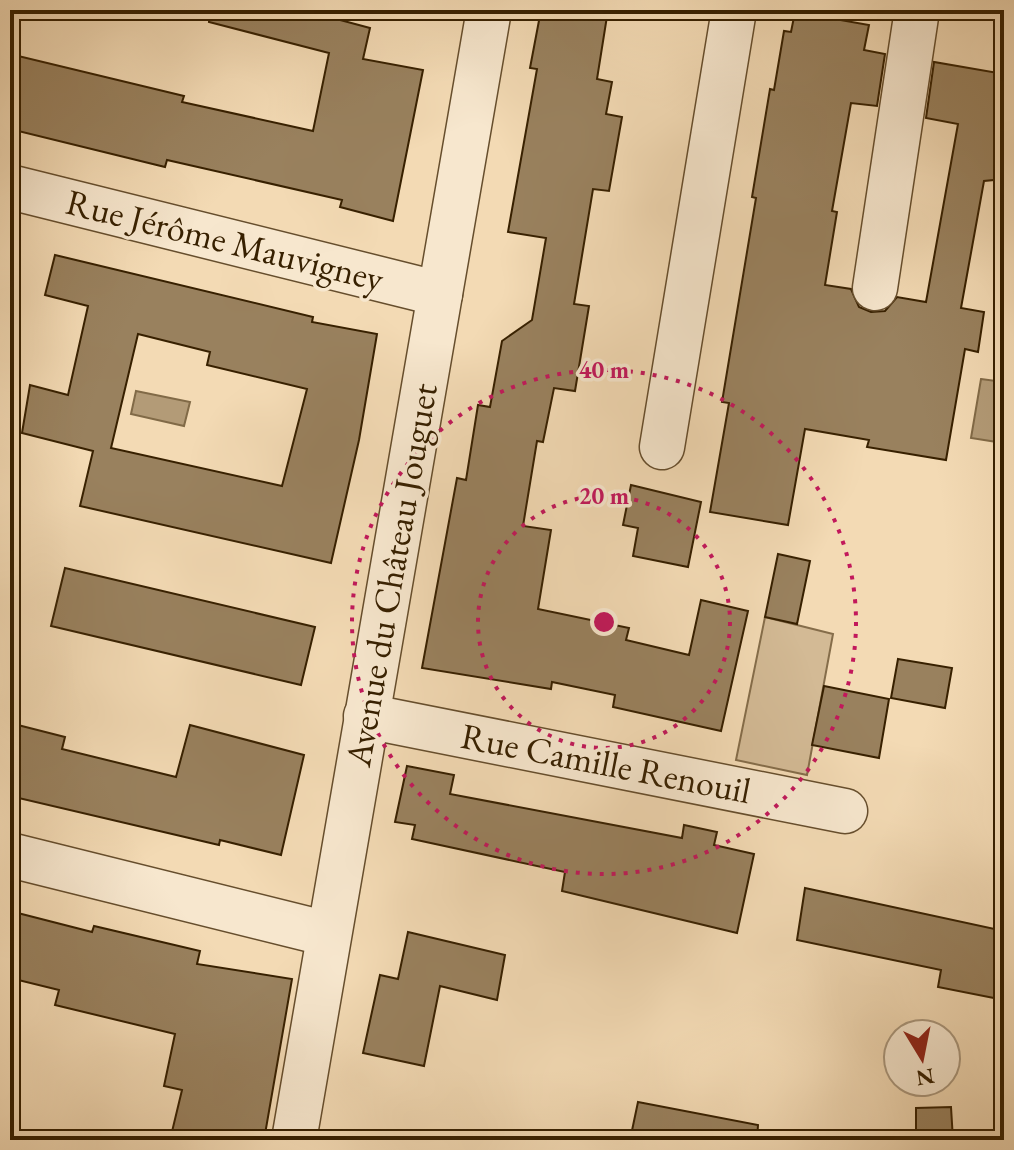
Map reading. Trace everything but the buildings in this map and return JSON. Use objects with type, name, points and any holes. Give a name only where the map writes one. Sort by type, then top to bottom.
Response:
[{"type":"street","name":"Avenue du Château Jouguet","points":[[294,1140],[489,10]]},
{"type":"street","points":[[662,447],[734,10]]},
{"type":"street","points":[[875,288],[917,10]]},
{"type":"street","name":"Rue Jérôme Mauvigney","points":[[10,187],[440,294]]},
{"type":"street","name":"Rue Camille Renouil","points":[[366,716],[845,811]]},
{"type":"street","points":[[10,855],[328,934]]},
{"type":"shaded area","points":[[981,379],[1004,382],[997,442],[971,438]]},
{"type":"shaded area","points":[[136,391],[190,402],[184,426],[131,414]]},
{"type":"shaded area","points":[[765,617],[833,634],[807,775],[736,760]]}]
